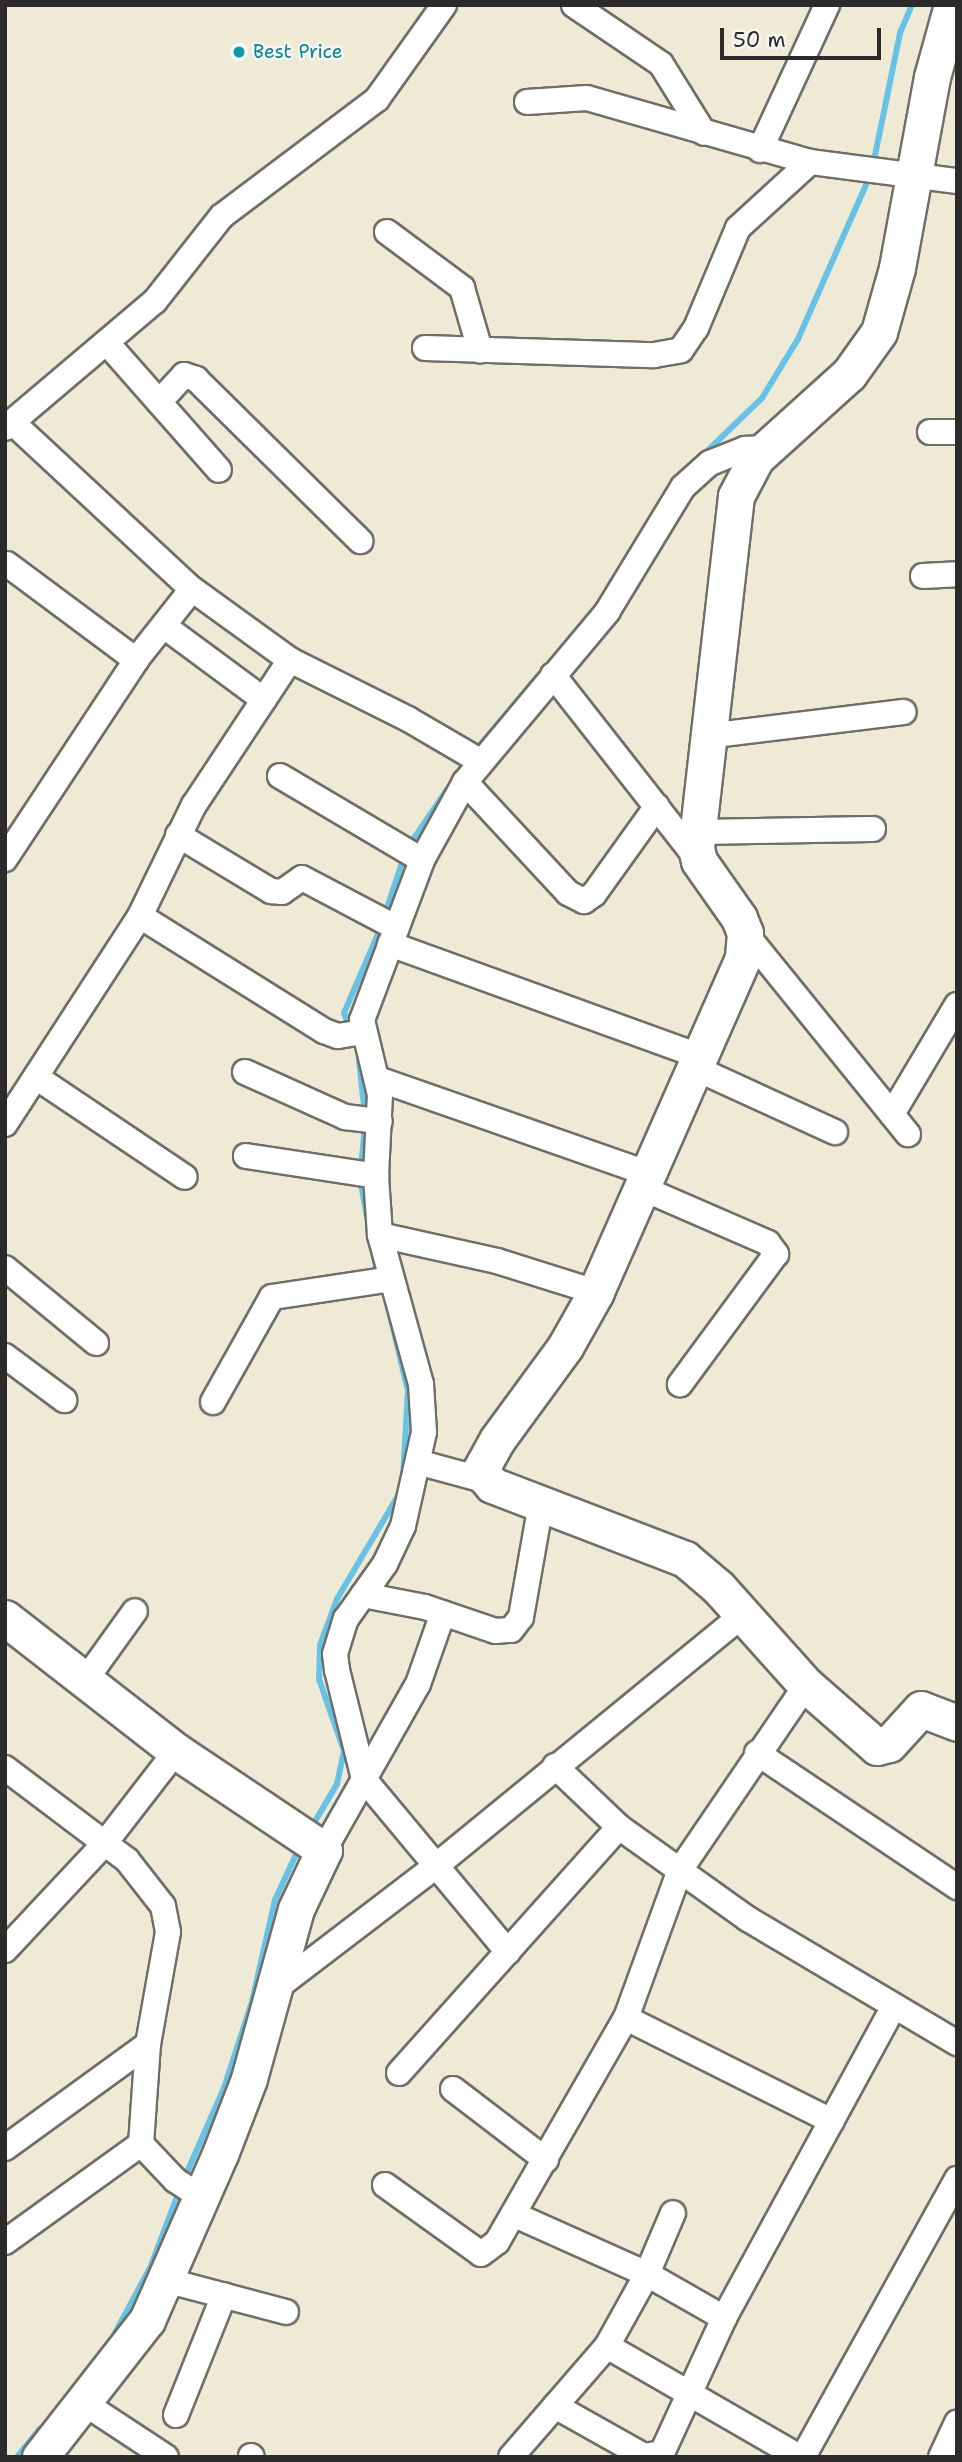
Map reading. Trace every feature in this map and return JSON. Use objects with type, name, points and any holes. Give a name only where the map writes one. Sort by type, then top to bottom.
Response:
[{"type":"street","points":[[444,5],[377,99],[222,216],[198,241],[155,301],[9,425],[192,589],[290,660],[473,756]]},
{"type":"street","points":[[574,5],[662,64],[704,133]]},
{"type":"street","points":[[760,150],[827,5]]},
{"type":"street","points":[[698,846],[730,524],[743,480],[765,448],[849,374],[879,332],[897,268],[907,175],[952,5]]},
{"type":"street","points":[[527,102],[587,98],[760,150],[810,162],[957,181]]},
{"type":"street","points":[[425,348],[654,355],[681,350],[696,328],[738,228],[810,162]]},
{"type":"street","points":[[387,232],[462,288],[480,350]]},
{"type":"street","points":[[107,343],[219,470]]},
{"type":"street","points":[[159,402],[184,375],[196,379],[359,541]]},
{"type":"street","points":[[930,432],[957,432]]},
{"type":"street","points":[[508,1952],[364,1779],[335,1654],[346,1619],[404,1526],[421,1463],[421,1384],[381,1281],[380,1235],[365,1173],[369,1121],[378,1079],[355,1034],[412,855],[464,782],[473,756],[553,675],[621,593],[683,487],[710,463],[745,449],[765,448]]},
{"type":"street","points":[[7,564],[136,660]]},
{"type":"street","points":[[923,576],[957,574]]},
{"type":"street","points":[[5,859],[13,829],[136,660],[192,589]]},
{"type":"street","points":[[164,626],[264,700]]},
{"type":"street","points":[[5,1124],[140,916],[178,835],[290,660]]},
{"type":"street","points":[[553,675],[657,806],[698,846],[745,933],[908,1134]]},
{"type":"street","points":[[708,736],[904,712]]},
{"type":"street","points":[[280,776],[412,855]]},
{"type":"street","points":[[464,782],[568,893],[584,901],[594,894],[657,806]]},
{"type":"street","points":[[698,846],[873,829]]},
{"type":"street","points":[[178,835],[271,891],[282,892],[302,878],[388,929],[698,1062],[835,1132]]},
{"type":"street","points":[[140,916],[324,1031],[355,1034]]},
{"type":"street","points":[[484,1480],[481,1471],[484,1460],[565,1346],[596,1292],[743,958],[745,933]]},
{"type":"street","points":[[892,1114],[957,1005]]},
{"type":"street","points":[[245,1072],[369,1121]]},
{"type":"street","points":[[36,1077],[185,1177]]},
{"type":"street","points":[[378,1079],[647,1181],[768,1243],[776,1254],[680,1384]]},
{"type":"street","points":[[246,1156],[365,1173]]},
{"type":"street","points":[[380,1235],[497,1261],[596,1292]]},
{"type":"street","points":[[5,1268],[96,1343]]},
{"type":"street","points":[[213,1402],[272,1297],[381,1281]]},
{"type":"street","points":[[5,1356],[64,1400]]},
{"type":"street","points":[[421,1463],[484,1480],[685,1559],[742,1615],[806,1685],[877,1746],[889,1744],[921,1709],[957,1723]]},
{"type":"street","points":[[363,1595],[443,1613],[495,1631],[504,1632],[518,1625],[541,1503]]},
{"type":"street","points":[[84,1682],[135,1611]]},
{"type":"street","points":[[40,2457],[137,2337],[165,2280],[189,2190],[249,2079],[312,1843],[364,1779],[424,1671],[443,1613]]},
{"type":"street","points":[[275,1989],[437,1865],[742,1615]]},
{"type":"street","points":[[5,1618],[176,1751],[312,1843]]},
{"type":"street","points":[[385,2185],[481,2254],[490,2250],[515,2215],[626,2018],[680,1870],[757,1753],[806,1685]]},
{"type":"street","points":[[10,1936],[105,1843],[176,1751]]},
{"type":"street","points":[[757,1753],[957,1887]]},
{"type":"street","points":[[555,1766],[619,1827],[748,1919],[957,2043]]},
{"type":"street","points":[[5,1768],[105,1843],[145,1879],[167,1918],[148,2044],[141,2144]]},
{"type":"street","points":[[399,2073],[619,1827]]},
{"type":"street","points":[[555,2406],[644,2456],[654,2455],[667,2446],[724,2318],[894,2006]]},
{"type":"street","points":[[626,2018],[832,2121]]},
{"type":"street","points":[[5,2148],[148,2044]]},
{"type":"street","points":[[453,2089],[546,2160]]},
{"type":"street","points":[[141,2144],[189,2190]]},
{"type":"street","points":[[5,2242],[141,2144]]},
{"type":"street","points":[[607,2346],[801,2457],[957,2179]]},
{"type":"street","points":[[512,2457],[607,2346],[647,2274],[673,2213]]},
{"type":"street","points":[[515,2215],[647,2274],[724,2318]]},
{"type":"street","points":[[165,2280],[286,2312]]},
{"type":"street","points":[[176,2415],[224,2295]]},
{"type":"street","points":[[84,2403],[166,2457]]},
{"type":"street","points":[[941,2457],[957,2423]]},
{"type":"waterway","points":[[873,165],[900,33],[912,5]]},
{"type":"waterway","points":[[701,457],[762,398],[798,339],[870,176]]},
{"type":"waterway","points":[[481,744],[537,677]]},
{"type":"waterway","points":[[408,847],[449,787]]},
{"type":"waterway","points":[[384,917],[404,857]]},
{"type":"waterway","points":[[350,1030],[344,1013],[381,927]]},
{"type":"waterway","points":[[359,1060],[365,1115]]},
{"type":"waterway","points":[[361,1168],[365,1126]]},
{"type":"waterway","points":[[360,1178],[376,1267]]},
{"type":"waterway","points":[[390,1315],[408,1391],[403,1477]]},
{"type":"waterway","points":[[311,1828],[337,1784],[344,1751],[319,1679],[320,1645],[337,1599],[399,1494]]},
{"type":"waterway","points":[[184,2179],[224,2088],[252,2002],[275,1900],[300,1846]]},
{"type":"waterway","points":[[114,2335],[150,2268],[180,2189]]},
{"type":"waterway","points":[[17,2457],[40,2429]]},
{"type":"place","name":"Best Price","points":[[239,52]]}]
